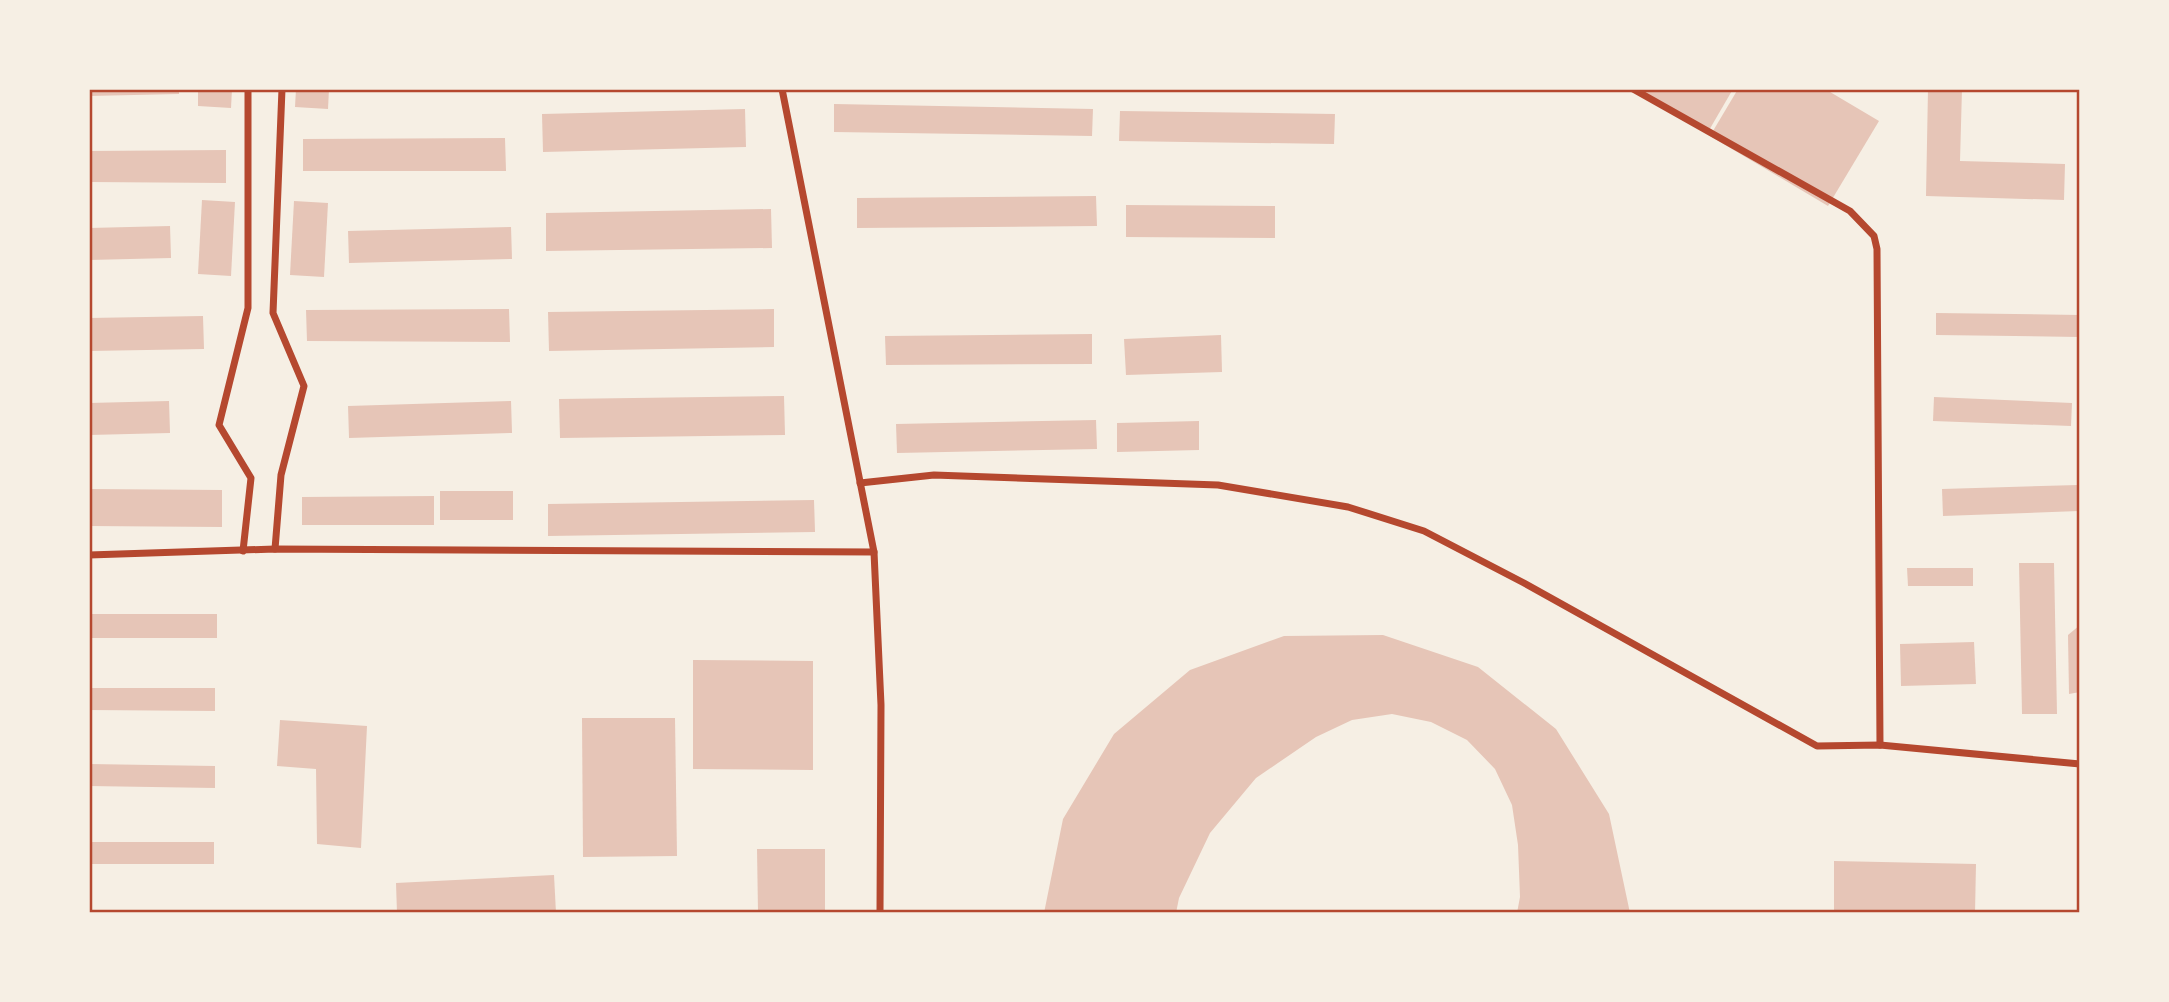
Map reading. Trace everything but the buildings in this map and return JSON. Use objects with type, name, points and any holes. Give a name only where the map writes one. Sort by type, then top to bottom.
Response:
[{"type":"street","points":[[243,551],[251,478],[219,425],[248,308],[248,89]]},
{"type":"street","points":[[275,549],[281,475],[304,386],[274,313],[282,89]]},
{"type":"street","points":[[782,89],[874,552],[881,705],[880,913]]},
{"type":"street","points":[[1633,89],[1850,211],[1874,236],[1877,262],[1880,745]]},
{"type":"street","points":[[860,483],[934,475],[1218,485],[1348,507],[1424,531],[1524,583],[1818,746],[1880,745],[2080,764]]},
{"type":"street","points":[[89,555],[275,549],[874,552]]}]
